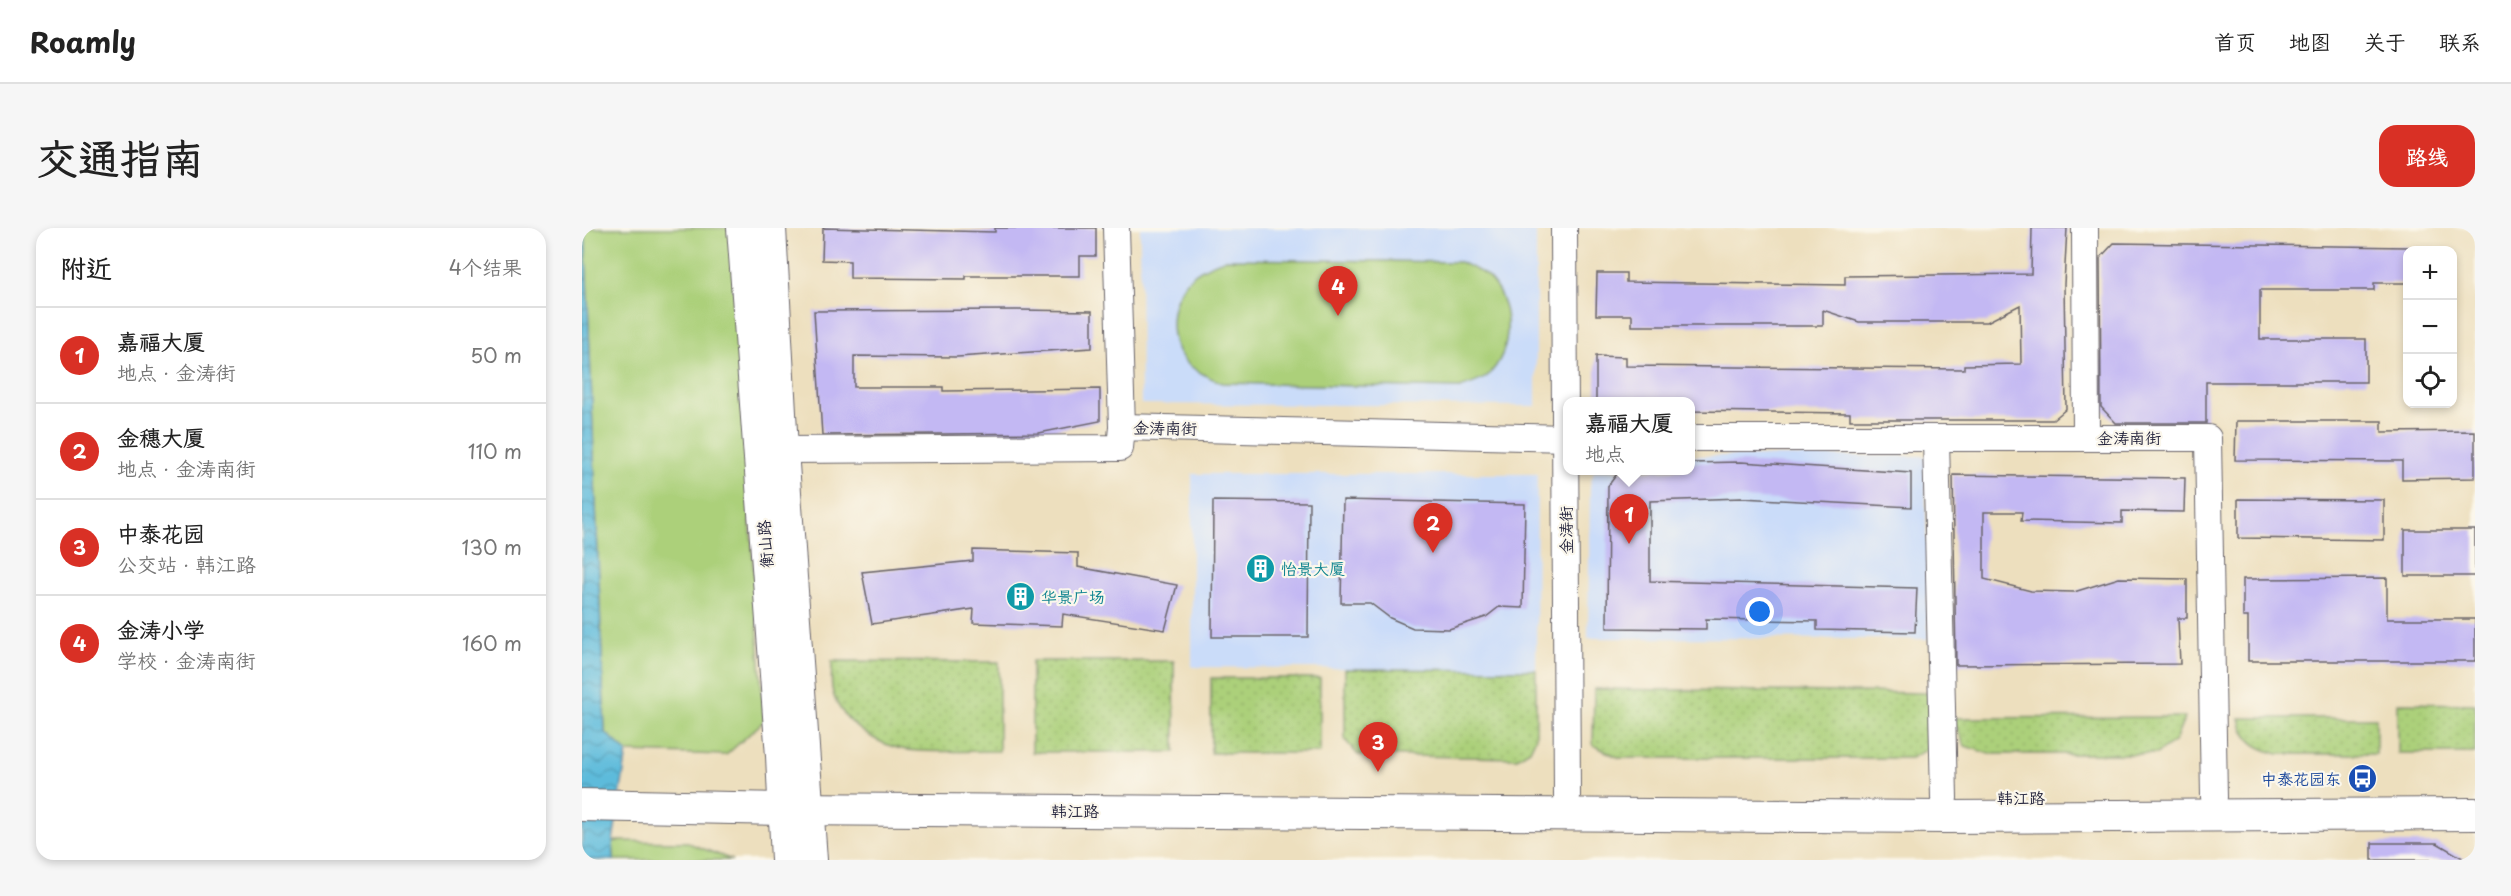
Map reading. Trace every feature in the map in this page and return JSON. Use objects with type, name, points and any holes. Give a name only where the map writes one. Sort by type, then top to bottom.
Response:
[{"type":"street","name":"衡山路","points":[[743,228],[796,800],[811,860]]},
{"type":"street","name":"衡山路","points":[[770,228],[782,450],[796,800],[787,860]]},
{"type":"street","points":[[1116,228],[1122,427]]},
{"type":"street","name":"金涛街","points":[[1564,228],[1566,397]]},
{"type":"street","points":[[2085,228],[2086,438]]},
{"type":"street","name":"金涛南街","points":[[782,450],[1120,448],[1122,427],[1563,438]]},
{"type":"street","name":"金涛南街","points":[[1695,438],[2208,438],[2214,797]]},
{"type":"street","points":[[1936,438],[1944,798]]},
{"type":"street","name":"金涛街","points":[[1566,475],[1568,805]]},
{"type":"street","name":"韩江路","points":[[582,789],[642,797],[1568,805],[1921,816],[2475,814]]},
{"type":"street","name":"韩江路","points":[[1568,805],[1944,798],[2475,796]]},
{"type":"street","name":"韩江路","points":[[582,805],[642,797]]},
{"type":"shaded area","points":[[1140,228],[1536,228],[1536,406],[1141,404]]},
{"type":"shaded area","points":[[1695,456],[1925,456],[1928,639],[1588,638],[1590,486],[1593,475],[1695,475]]},
{"type":"shaded area","points":[[1192,474],[1537,474],[1536,670],[1192,667]]},
{"type":"green space","points":[[585,228],[730,228],[764,721],[726,755],[627,752],[605,732]]},
{"type":"green space","points":[[1226,259],[1460,262],[1485,275],[1495,285],[1501,298],[1506,311],[1507,326],[1502,354],[1486,377],[1460,388],[1222,383],[1189,365],[1181,356],[1176,346],[1172,322],[1177,299],[1189,279],[1211,265]]},
{"type":"green space","points":[[832,661],[999,662],[999,751],[907,750],[873,738],[852,723],[837,704],[832,685]]},
{"type":"green space","points":[[1032,661],[1174,661],[1175,752],[1032,752]]},
{"type":"green space","points":[[1345,669],[1536,670],[1536,737],[1530,750],[1517,758],[1358,755],[1345,740]]},
{"type":"green space","points":[[1211,678],[1320,678],[1320,753],[1211,753]]},
{"type":"green space","points":[[1594,689],[1933,693],[1932,747],[1911,758],[1619,758],[1593,745]]},
{"type":"green space","points":[[2398,703],[2475,704],[2475,753],[2398,753]]},
{"type":"green space","points":[[2185,717],[2175,741],[2156,754],[1989,754],[1965,746],[1952,718]]},
{"type":"green space","points":[[2240,718],[2376,718],[2376,754],[2278,754],[2252,742]]},
{"type":"green space","points":[[613,841],[686,842],[732,860],[614,860]]},
{"type":"water","points":[[582,228],[585,228],[605,732],[627,752],[613,841],[614,860],[582,860]]},
{"type":"building","points":[[823,228],[995,232],[995,228],[1096,228],[1096,256],[1080,256],[1080,276],[966,276],[966,279],[850,278],[850,261],[822,260]]},
{"type":"building","points":[[2032,228],[2067,228],[2064,284],[2066,409],[2053,420],[1850,420],[1850,413],[1695,411],[1695,397],[1596,397],[1596,356],[1626,357],[1626,366],[1964,369],[1964,365],[2021,364],[2020,305],[1987,322],[1859,322],[1823,310],[1823,326],[1632,326],[1632,315],[1596,315],[1597,273],[1626,273],[1626,282],[1845,285],[1845,276],[2031,274]]},
{"type":"building","points":[[2114,243],[2403,247],[2403,283],[2374,283],[2374,290],[2260,290],[2260,339],[2366,339],[2366,382],[2206,382],[2206,423],[2116,423],[2101,407],[2100,258]]},
{"type":"building","points":[[814,311],[1092,311],[1092,348],[957,357],[854,356],[854,387],[943,387],[943,391],[1100,389],[1100,421],[1039,433],[822,435]]},
{"type":"building","points":[[2236,421],[2382,421],[2382,432],[2475,431],[2475,478],[2402,479],[2402,461],[2235,460]]},
{"type":"building","points":[[1741,462],[1911,473],[1911,507],[1742,498],[1650,501],[1650,581],[1917,588],[1915,632],[1817,630],[1817,621],[1706,619],[1706,629],[1607,628],[1608,486],[1616,475],[1695,475],[1695,463]]},
{"type":"building","points":[[1953,475],[2185,478],[2184,512],[2122,511],[2122,523],[2021,521],[2022,512],[1984,512],[1984,579],[2031,591],[2074,592],[2119,578],[2187,579],[2187,618],[2178,618],[2180,664],[1956,665]]},
{"type":"building","points":[[2238,499],[2384,500],[2384,540],[2238,538]]},
{"type":"building","points":[[1343,500],[1525,504],[1523,608],[1499,607],[1486,617],[1449,629],[1413,628],[1390,618],[1370,603],[1341,603]]},
{"type":"building","name":"怡景大厦","points":[[1213,501],[1309,502],[1308,637],[1212,637]]},
{"type":"building","points":[[2405,530],[2475,530],[2475,576],[2405,576]]},
{"type":"building","name":"华景广场","points":[[973,550],[1078,553],[1078,567],[1177,585],[1165,630],[1063,614],[1062,626],[973,623],[974,609],[872,624],[862,572],[973,561]]},
{"type":"building","points":[[2387,578],[2387,619],[2475,619],[2475,661],[2248,661],[2248,617],[2243,617],[2243,579]]},
{"type":"building","points":[[2372,843],[2437,843],[2466,860],[2372,860]]},
{"type":"place","name":"金涛小学","points":[[1338,316]]},
{"type":"place","name":"嘉福大厦","points":[[1629,544]]},
{"type":"place","name":"金穗大厦","points":[[1433,553]]},
{"type":"place","name":"怡景大厦","points":[[1260,569]]},
{"type":"place","name":"华景广场","points":[[1020,597]]},
{"type":"place","name":"中泰花园","points":[[1378,772]]},
{"type":"place","name":"中泰花园东","points":[[2362,779]]}]
